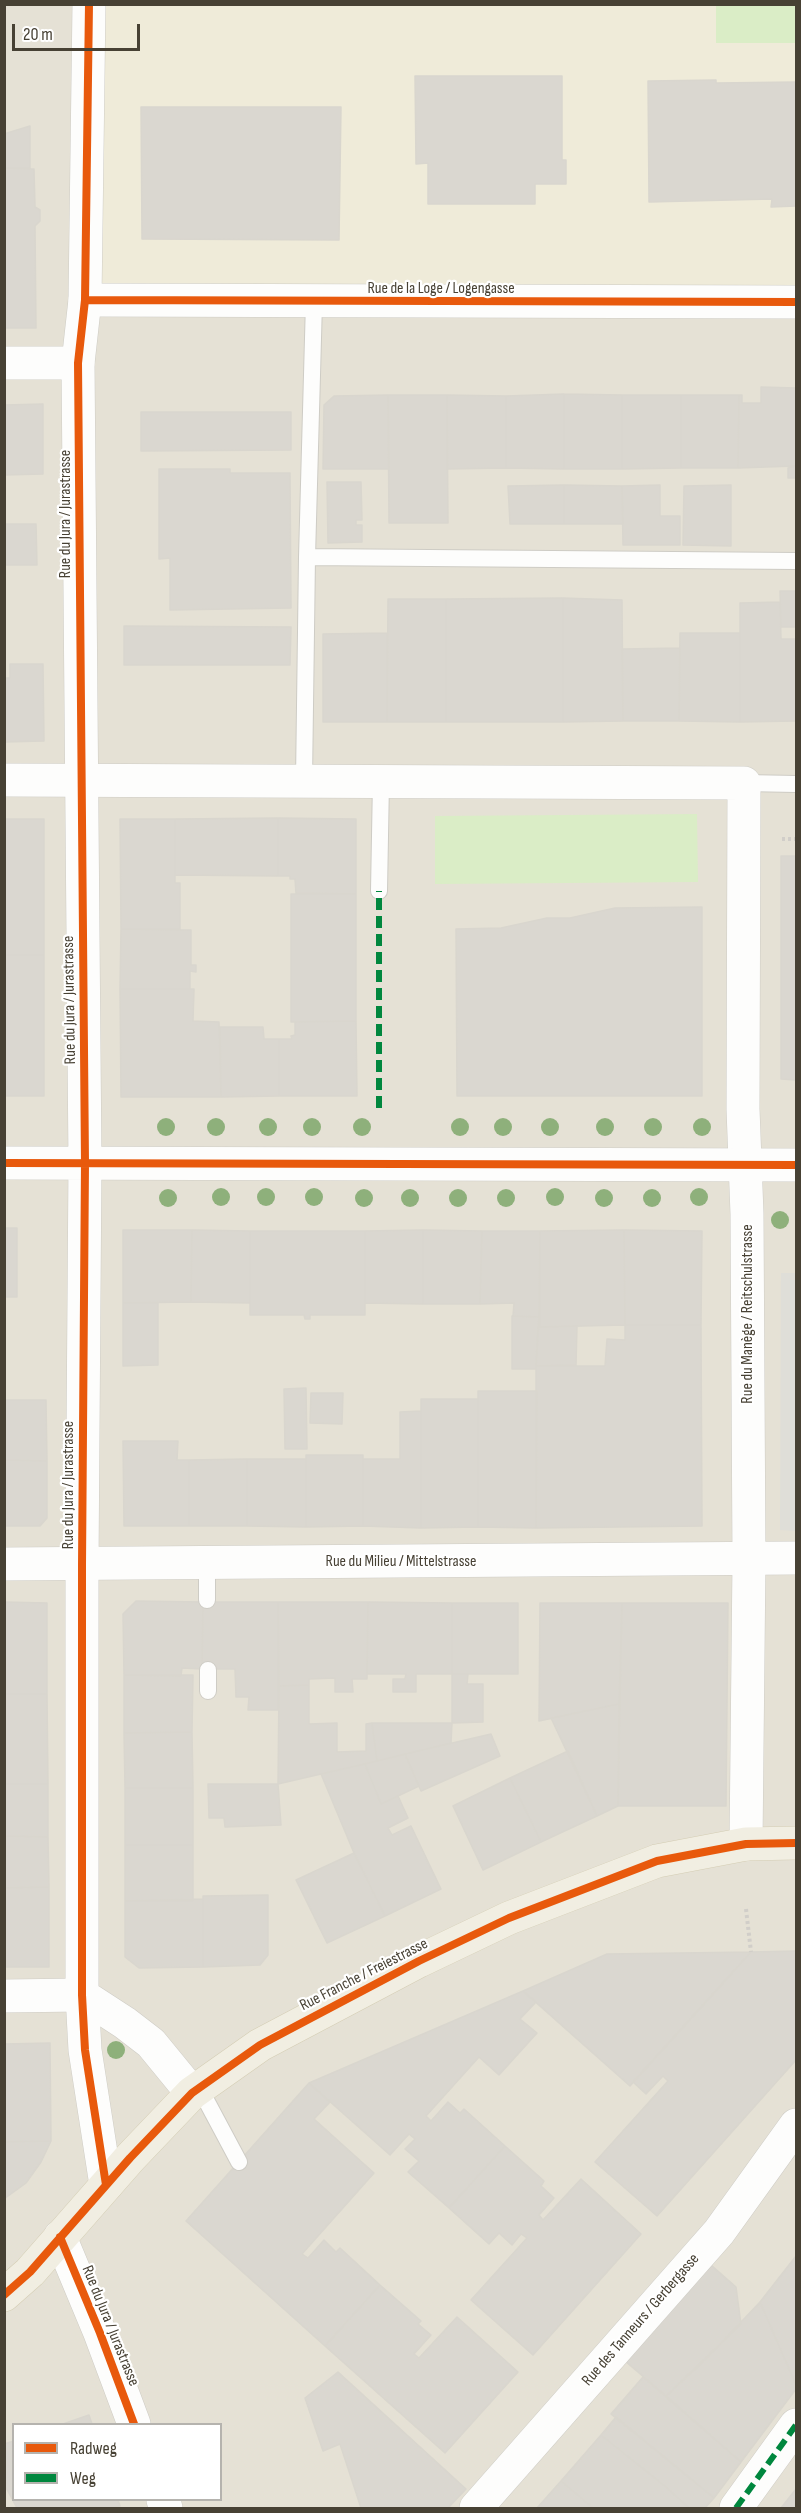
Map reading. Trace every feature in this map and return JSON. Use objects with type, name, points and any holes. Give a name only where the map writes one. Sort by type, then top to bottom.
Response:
[{"type":"main road","name":"Rue Franche / Freiestrasse","points":[[4,2295],[30,2272],[106,2185],[195,2090],[260,2044],[419,1961],[509,1918],[657,1861],[746,1844],[796,1843]]},
{"type":"street","name":"Rue du Jura / Jurastrasse","points":[[89,4],[85,300],[78,363],[85,1163],[82,1995],[85,2050],[106,2185]]},
{"type":"street","name":"Rue de la Loge / Logengasse","points":[[85,300],[796,303]]},
{"type":"street","points":[[4,363],[78,363]]},
{"type":"street","points":[[4,780],[744,783]]},
{"type":"street","name":"Rue du Manège / Reitschulstrasse","points":[[744,783],[743,1109],[749,1560],[746,1844]]},
{"type":"street","points":[[4,1162],[796,1165]]},
{"type":"street","name":"Rue du Milieu / Mittelstrasse","points":[[4,1564],[796,1558]]},
{"type":"street","points":[[4,1996],[82,1995],[125,2023],[150,2043],[195,2090]]},
{"type":"street","name":"Rue des Tanneurs / Gerbergasse","points":[[476,2508],[719,2232],[796,2125]]},
{"type":"street","name":"Rue du Jura / Jurastrasse","points":[[60,2237],[100,2333],[134,2423]]},
{"type":"street","points":[[736,2508],[796,2425]]},
{"type":"lane","points":[[304,780],[314,302]]},
{"type":"lane","points":[[307,557],[796,561]]},
{"type":"lane","points":[[379,891],[381,781]]},
{"type":"lane","points":[[744,783],[796,784]]},
{"type":"lane","points":[[207,1563],[207,1600]]},
{"type":"lane","points":[[208,1671],[208,1691]]},
{"type":"lane","points":[[195,2090],[239,2162]]},
{"type":"path","points":[[778,839],[796,839]]},
{"type":"path","points":[[746,1909],[751,1952]]},
{"type":"shaded area","points":[[5,5],[796,5],[796,2508],[5,2508]]},
{"type":"shaded area","points":[[89,5],[796,5],[796,302],[85,300]]},
{"type":"shaded area","points":[[781,1273],[796,1273],[796,1531],[780,1530]]},
{"type":"green space","points":[[716,5],[796,5],[796,43],[716,43]]},
{"type":"green space","points":[[697,814],[698,882],[435,884],[435,816]]},
{"type":"building","points":[[415,76],[562,76],[562,160],[566,160],[566,184],[535,184],[535,204],[428,204],[428,163],[416,164]]},
{"type":"building","points":[[716,80],[716,83],[796,82],[796,206],[771,207],[772,199],[649,202],[648,81]]},
{"type":"building","points":[[141,107],[341,107],[339,240],[142,239]]},
{"type":"building","points":[[30,126],[30,168],[4,168],[4,134]]},
{"type":"building","points":[[4,168],[34,169],[35,207],[40,210],[40,221],[35,226],[36,328],[4,328]]},
{"type":"building","points":[[761,387],[796,388],[796,478],[788,478],[788,468],[795,466],[738,468],[739,395],[742,395],[742,403],[761,403]]},
{"type":"building","points":[[564,394],[564,469],[506,468],[506,396]]},
{"type":"building","points":[[564,394],[622,395],[622,469],[564,469]]},
{"type":"building","points":[[388,395],[389,469],[323,469],[324,405],[334,396]]},
{"type":"building","points":[[388,395],[447,395],[448,523],[389,523]]},
{"type":"building","points":[[447,395],[506,396],[506,468],[447,469]]},
{"type":"building","points":[[622,395],[681,395],[681,468],[622,469]]},
{"type":"building","points":[[681,395],[739,395],[738,468],[681,468]]},
{"type":"building","points":[[43,404],[43,474],[4,475],[4,405]]},
{"type":"building","points":[[141,412],[291,412],[291,450],[141,451]]},
{"type":"building","points":[[159,469],[230,469],[230,473],[290,473],[291,608],[170,610],[170,558],[159,559]]},
{"type":"building","points":[[327,482],[361,482],[362,520],[356,520],[356,525],[362,525],[362,542],[328,543]]},
{"type":"building","points":[[564,485],[564,524],[510,524],[508,486]]},
{"type":"building","points":[[564,485],[622,486],[623,524],[564,524]]},
{"type":"building","points":[[660,485],[660,516],[680,516],[680,545],[623,545],[622,486]]},
{"type":"building","points":[[731,485],[731,546],[683,545],[684,486]]},
{"type":"building","points":[[4,524],[36,524],[37,565],[4,565]]},
{"type":"building","points":[[780,591],[796,591],[796,627],[781,627]]},
{"type":"building","points":[[563,598],[563,722],[446,722],[446,599]]},
{"type":"building","points":[[563,598],[622,600],[623,721],[563,722]]},
{"type":"building","points":[[388,599],[446,599],[446,722],[387,722]]},
{"type":"building","points":[[780,602],[781,639],[796,639],[796,721],[740,722],[740,603]]},
{"type":"building","points":[[124,626],[291,627],[290,665],[124,665]]},
{"type":"building","points":[[387,633],[387,722],[323,722],[323,634]]},
{"type":"building","points":[[680,633],[740,633],[740,722],[679,721]]},
{"type":"building","points":[[680,648],[679,721],[623,721],[622,649]]},
{"type":"building","points":[[10,664],[43,664],[44,741],[4,742],[4,678],[10,678]]},
{"type":"building","points":[[278,818],[356,819],[356,894],[296,893],[295,879],[290,879],[290,876],[278,876]]},
{"type":"building","points":[[278,818],[278,876],[175,875],[175,819]]},
{"type":"building","points":[[4,819],[44,819],[44,955],[4,955]]},
{"type":"building","points":[[120,819],[175,819],[175,883],[180,883],[180,929],[121,929]]},
{"type":"building","points":[[781,856],[796,856],[796,1080],[781,1079]]},
{"type":"building","points":[[291,894],[356,894],[356,1021],[291,1022]]},
{"type":"building","points":[[702,907],[702,1096],[457,1096],[456,929],[501,928],[547,918],[570,918],[615,908]]},
{"type":"building","points":[[121,929],[191,930],[191,965],[196,965],[196,972],[190,971],[190,989],[120,989]]},
{"type":"building","points":[[4,955],[44,955],[44,1096],[4,1096]]},
{"type":"building","points":[[120,989],[194,989],[193,1021],[219,1022],[221,1097],[121,1097]]},
{"type":"building","points":[[356,1021],[357,1096],[279,1096],[279,1039],[292,1039],[291,1036],[295,1035],[295,1022]]},
{"type":"building","points":[[220,1027],[263,1027],[264,1039],[279,1039],[279,1096],[221,1097]]},
{"type":"building","points":[[4,1228],[17,1228],[17,1297],[4,1297]]},
{"type":"building","points":[[123,1230],[192,1230],[191,1302],[123,1303]]},
{"type":"building","points":[[192,1230],[250,1231],[250,1303],[191,1302]]},
{"type":"building","points":[[423,1230],[482,1231],[480,1304],[423,1304]]},
{"type":"building","points":[[423,1230],[423,1304],[365,1303],[365,1231]]},
{"type":"building","points":[[624,1230],[702,1231],[701,1325],[625,1325]]},
{"type":"building","points":[[624,1230],[625,1325],[540,1327],[540,1231]]},
{"type":"building","points":[[250,1231],[365,1231],[365,1315],[310,1315],[310,1319],[305,1319],[304,1315],[250,1315]]},
{"type":"building","points":[[482,1231],[540,1231],[539,1317],[513,1316],[514,1303],[480,1304]]},
{"type":"building","points":[[123,1303],[158,1303],[158,1365],[123,1366]]},
{"type":"building","points":[[512,1316],[539,1317],[536,1369],[512,1369]]},
{"type":"building","points":[[625,1325],[701,1325],[702,1526],[536,1528],[536,1366],[605,1366],[607,1339],[625,1340]]},
{"type":"building","points":[[577,1326],[576,1365],[536,1366],[538,1327]]},
{"type":"building","points":[[306,1388],[307,1449],[285,1449],[284,1389]]},
{"type":"building","points":[[478,1391],[537,1391],[536,1528],[478,1527]]},
{"type":"building","points":[[311,1393],[343,1393],[342,1424],[310,1423]]},
{"type":"building","points":[[421,1399],[478,1399],[478,1527],[421,1528]]},
{"type":"building","points":[[4,1400],[46,1400],[47,1461],[4,1460]]},
{"type":"building","points":[[421,1411],[421,1528],[363,1526],[363,1459],[400,1459],[400,1412]]},
{"type":"building","points":[[123,1441],[178,1441],[177,1460],[189,1460],[189,1526],[124,1526]]},
{"type":"building","points":[[306,1455],[363,1455],[363,1526],[306,1527]]},
{"type":"building","points":[[247,1459],[247,1526],[189,1526],[189,1460]]},
{"type":"building","points":[[247,1459],[306,1459],[306,1527],[247,1526]]},
{"type":"building","points":[[4,1460],[47,1461],[47,1518],[40,1526],[4,1526]]},
{"type":"building","points":[[136,1601],[203,1602],[202,1669],[182,1668],[181,1676],[124,1675],[123,1614]]},
{"type":"building","points":[[4,1602],[47,1603],[47,1694],[4,1694]]},
{"type":"building","points":[[203,1602],[278,1602],[278,1710],[248,1710],[249,1697],[236,1697],[235,1669],[202,1669]]},
{"type":"building","points":[[278,1602],[368,1602],[367,1679],[352,1679],[353,1692],[335,1692],[335,1678],[309,1679],[309,1685],[279,1686]]},
{"type":"building","points":[[368,1602],[452,1603],[452,1674],[416,1674],[416,1692],[393,1692],[393,1679],[405,1679],[406,1674],[367,1674]]},
{"type":"building","points":[[452,1603],[518,1603],[518,1674],[452,1674]]},
{"type":"building","points":[[540,1603],[622,1603],[619,1704],[539,1721]]},
{"type":"building","points":[[622,1603],[728,1603],[726,1806],[618,1806]]},
{"type":"building","points":[[452,1674],[468,1674],[467,1684],[483,1684],[483,1722],[452,1723]]},
{"type":"building","points":[[124,1675],[193,1675],[192,1732],[124,1733]]},
{"type":"building","points":[[309,1685],[309,1724],[337,1723],[337,1752],[366,1751],[366,1724],[372,1723],[377,1761],[278,1784],[279,1686]]},
{"type":"building","points":[[4,1694],[47,1694],[48,1784],[4,1784]]},
{"type":"building","points":[[619,1704],[618,1806],[597,1816],[551,1718]]},
{"type":"building","points":[[372,1723],[452,1723],[451,1743],[377,1761]]},
{"type":"building","points":[[192,1732],[193,1788],[125,1788],[124,1733]]},
{"type":"building","points":[[491,1734],[500,1756],[421,1791],[405,1754]]},
{"type":"building","points":[[568,1751],[597,1816],[541,1842],[510,1778]]},
{"type":"building","points":[[405,1754],[419,1786],[381,1804],[365,1764]]},
{"type":"building","points":[[365,1764],[381,1804],[398,1796],[408,1818],[388,1828],[392,1835],[411,1826],[441,1889],[385,1916],[354,1853],[321,1774]]},
{"type":"building","points":[[510,1778],[541,1842],[483,1870],[453,1806]]},
{"type":"building","points":[[4,1784],[48,1784],[48,1837],[4,1836]]},
{"type":"building","points":[[208,1784],[278,1784],[281,1825],[225,1827],[224,1818],[209,1818]]},
{"type":"building","points":[[125,1788],[193,1788],[193,1845],[125,1845]]},
{"type":"building","points":[[4,1836],[48,1837],[49,1887],[4,1888]]},
{"type":"building","points":[[125,1845],[193,1845],[193,1901],[125,1901]]},
{"type":"building","points":[[354,1853],[385,1916],[327,1943],[296,1880]]},
{"type":"building","points":[[49,1887],[49,1967],[4,1967],[4,1888]]},
{"type":"building","points":[[268,1895],[268,1955],[260,1965],[203,1967],[203,1896]]},
{"type":"building","points":[[203,1899],[203,1967],[139,1968],[125,1957],[125,1901]]},
{"type":"building","points":[[796,1951],[796,2060],[657,2216],[595,2162],[668,2081],[663,2076],[646,2094],[633,2082],[751,1952]]},
{"type":"building","points":[[751,1952],[630,2086],[523,1991],[607,1954]]},
{"type":"building","points":[[523,1991],[536,2002],[520,2019],[537,2033],[499,2075],[479,2057],[426,2116],[431,2121],[448,2102],[460,2113],[464,2109],[505,2146],[449,2208],[408,2172],[419,2161],[405,2149],[415,2139],[409,2134],[390,2155],[309,2083]]},
{"type":"building","points":[[50,2043],[51,2141],[4,2142],[4,2044]]},
{"type":"building","points":[[309,2083],[330,2102],[314,2119],[374,2173],[302,2254],[308,2258],[324,2240],[336,2252],[340,2248],[380,2285],[325,2346],[186,2221]]},
{"type":"building","points":[[51,2141],[41,2162],[26,2183],[4,2199],[4,2142]]},
{"type":"building","points":[[505,2146],[544,2181],[541,2186],[554,2198],[539,2215],[543,2220],[581,2179],[641,2234],[533,2355],[471,2300],[527,2238],[521,2234],[512,2245],[499,2233],[489,2244],[449,2208]]},
{"type":"building","points":[[796,2256],[796,2385],[760,2302]]},
{"type":"building","points":[[711,2265],[736,2287],[741,2324],[666,2396],[625,2361]]},
{"type":"building","points":[[380,2285],[421,2321],[418,2324],[431,2335],[414,2354],[419,2358],[457,2317],[518,2372],[445,2453],[325,2346]]},
{"type":"building","points":[[760,2302],[796,2389],[741,2462],[666,2396],[707,2358]]},
{"type":"building","points":[[338,2372],[466,2489],[448,2508],[361,2508],[340,2444],[323,2451],[305,2398]]},
{"type":"building","points":[[643,2377],[741,2462],[714,2498],[611,2414]]},
{"type":"building","points":[[89,2415],[92,2423],[66,2423]]},
{"type":"building","points":[[616,2417],[714,2498],[705,2508],[689,2508],[601,2435]]},
{"type":"building","points":[[601,2435],[689,2508],[593,2508],[561,2481]]},
{"type":"building","points":[[12,2442],[12,2499],[4,2484],[4,2444]]},
{"type":"building","points":[[561,2481],[593,2508],[537,2508]]},
{"type":"building","points":[[796,2489],[796,2508],[781,2508]]},
{"type":"building","points":[[13,2501],[118,2501],[120,2506],[112,2508],[17,2508]]},
{"type":"marked path","points":[[379,891],[379,1108]]},
{"type":"marked path","points":[[736,2508],[796,2425]]},
{"type":"cycle path","points":[[89,4],[85,300],[78,363],[85,1163],[82,1995],[85,2050],[106,2185]]},
{"type":"cycle path","points":[[85,300],[796,302]]},
{"type":"cycle path","points":[[4,1163],[796,1165]]},
{"type":"cycle path","points":[[4,2295],[30,2272],[130,2158],[192,2093],[260,2045],[419,1961],[509,1918],[657,1861],[746,1844],[796,1843]]},
{"type":"cycle path","points":[[60,2237],[100,2333],[134,2423]]}]
